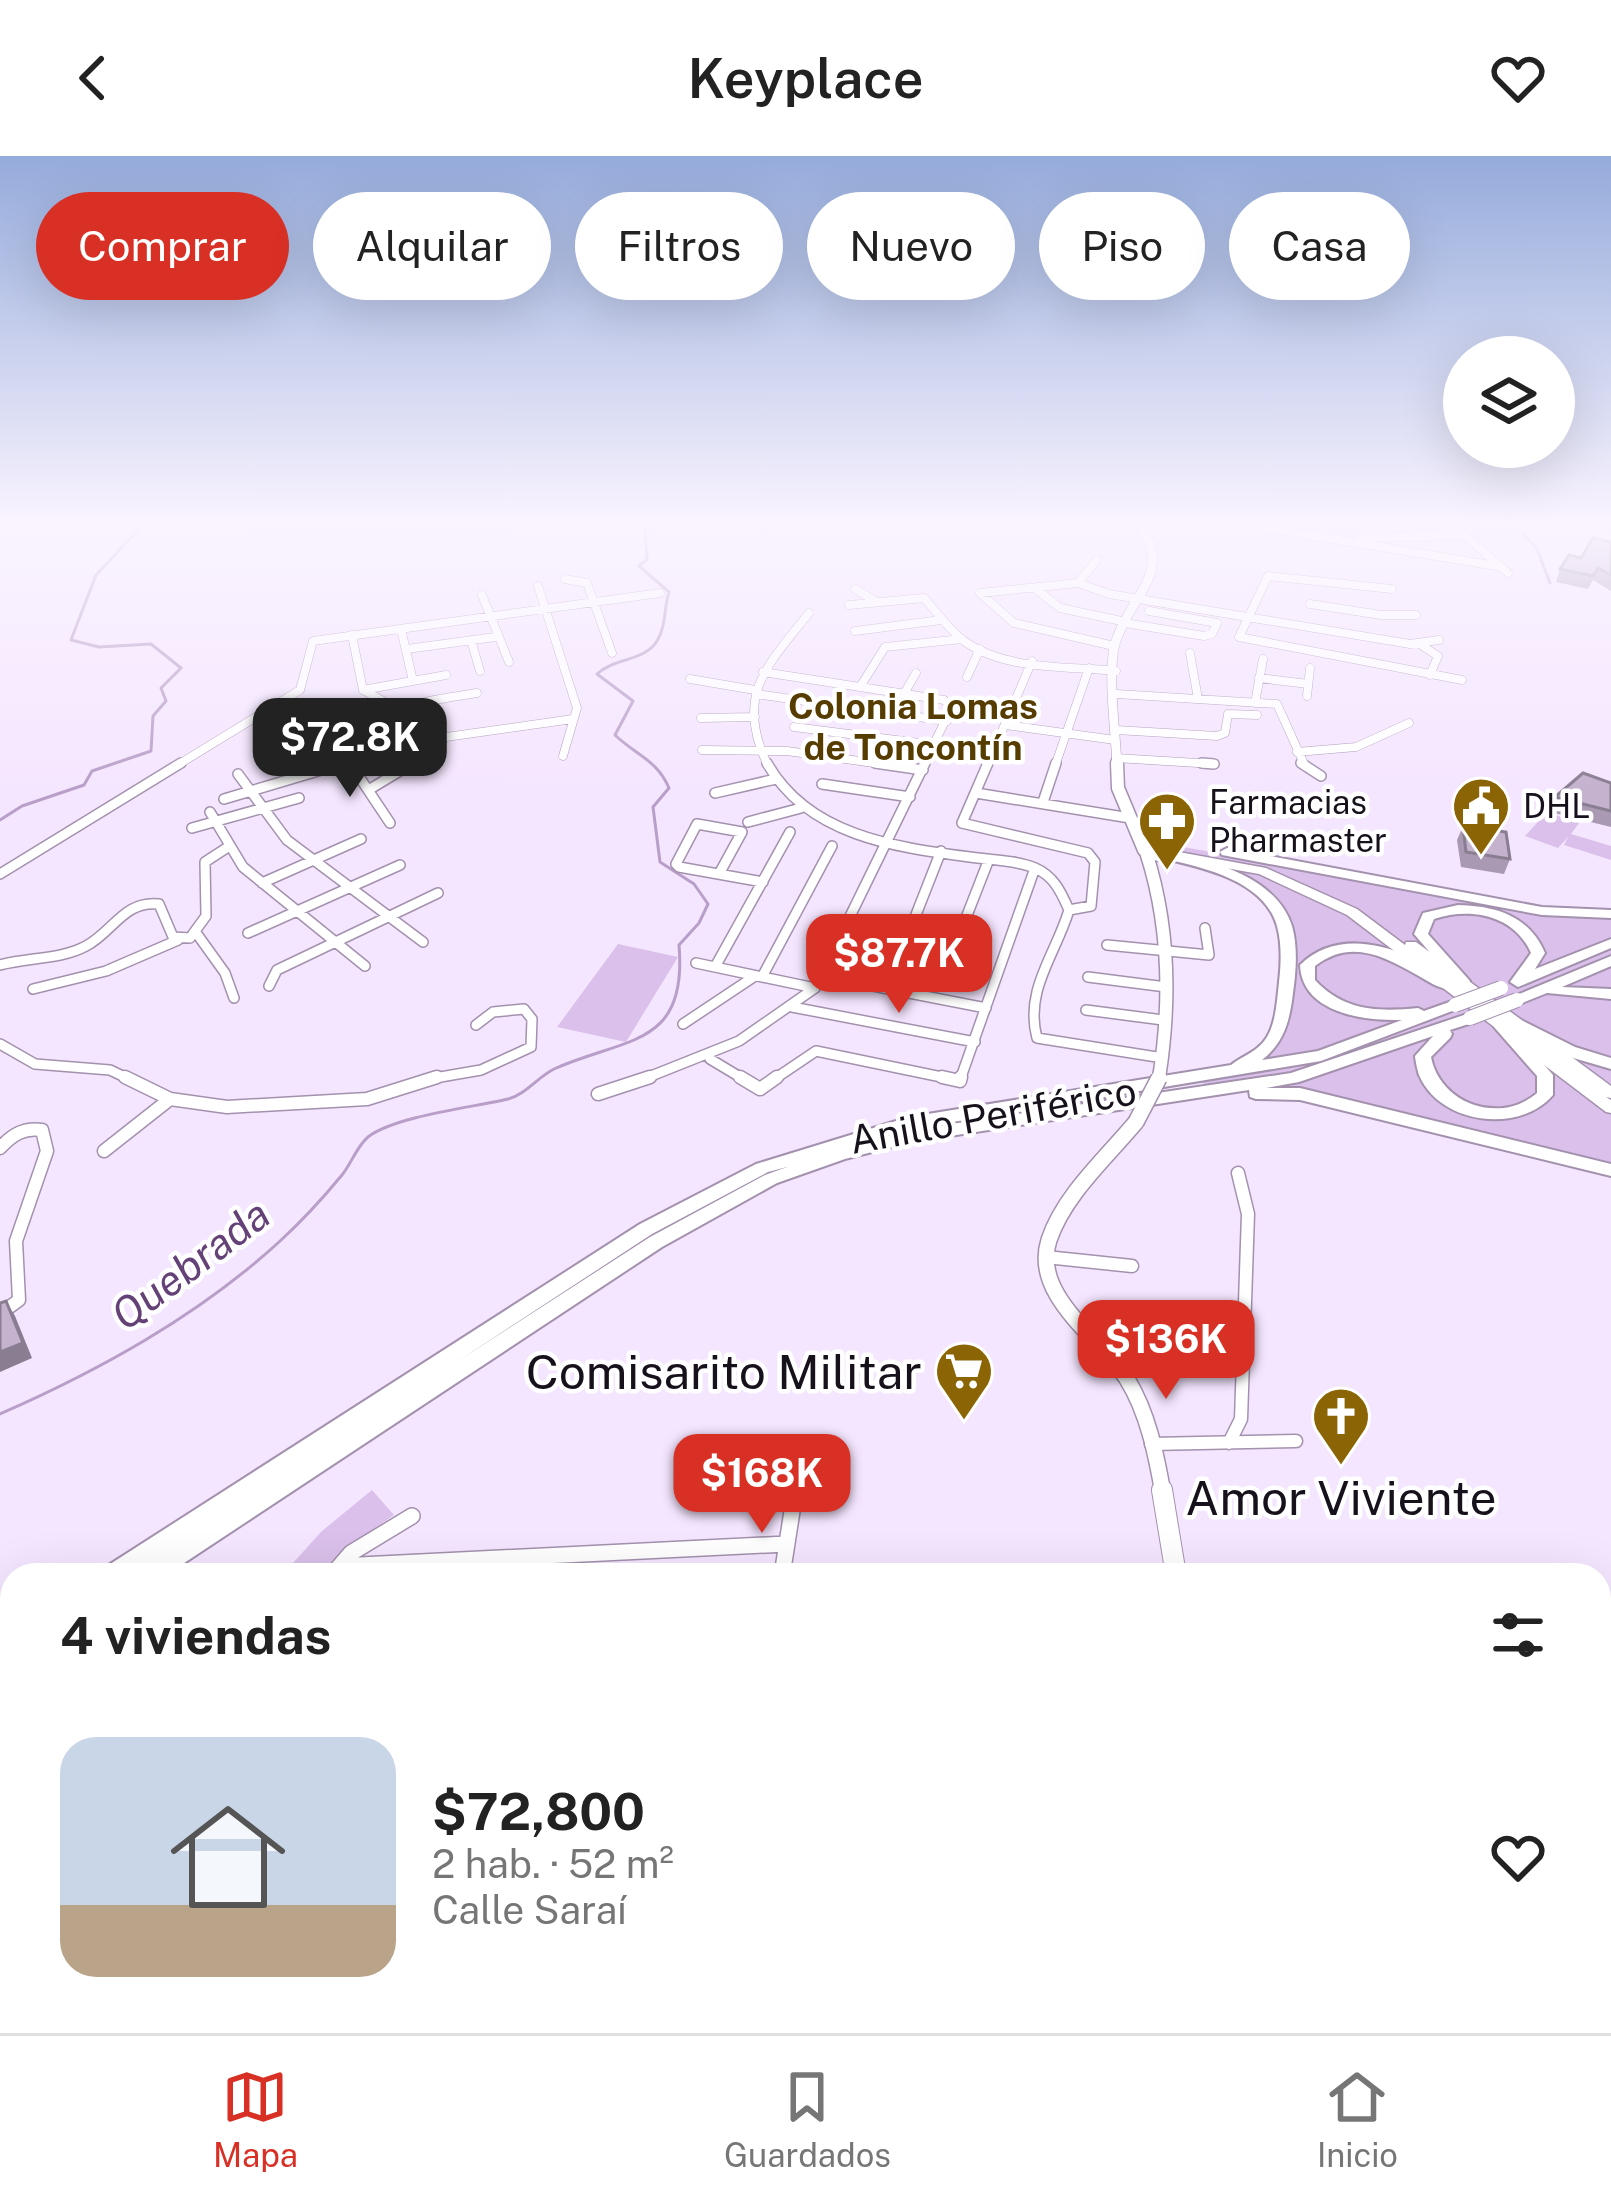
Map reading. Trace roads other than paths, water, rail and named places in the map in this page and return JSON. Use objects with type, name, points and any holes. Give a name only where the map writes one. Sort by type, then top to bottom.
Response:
[{"type":"highway","points":[[1164,850],[1204,862],[1255,889],[1272,904],[1287,933],[1282,1005],[1274,1039],[1247,1063],[1194,1080]]},
{"type":"highway","points":[[1227,852],[1542,910],[1611,914]]},
{"type":"highway","points":[[1455,984],[1421,934],[1428,916],[1439,911],[1487,911],[1519,924],[1532,936],[1538,953],[1522,992],[1569,989],[1611,994]]},
{"type":"highway","name":"Anillo Periférico","points":[[165,1563],[656,1242],[771,1179],[911,1136],[1225,1091],[1348,1063],[1457,1014],[1502,988],[1522,992],[1611,943]]},
{"type":"highway","points":[[1455,984],[1363,947],[1340,946],[1317,954],[1307,964],[1308,981],[1319,994],[1349,1010],[1385,1017],[1457,1014]]},
{"type":"highway","name":"Anillo Periférico","points":[[131,1563],[646,1229],[762,1168],[909,1123],[1322,1056],[1611,961]]},
{"type":"highway","points":[[1457,1014],[1423,1056],[1427,1077],[1438,1090],[1468,1108],[1526,1112],[1545,1095],[1545,1075],[1510,1025]]},
{"type":"highway","points":[[1510,1025],[1611,1064]]},
{"type":"highway","points":[[1225,1091],[1300,1094],[1611,1171]]},
{"type":"main road","points":[[1131,614],[1114,646],[1118,788],[1154,873],[1166,986],[1163,1058],[1159,1078],[1136,1122],[1075,1196],[1051,1236],[1046,1257],[1062,1300],[1129,1383],[1151,1444],[1174,1563]]},
{"type":"main road","points":[[1132,821],[1164,850],[1262,871],[1325,897],[1455,984]]},
{"type":"main road","points":[[1145,849],[1227,852],[1331,891],[1611,1094]]},
{"type":"main road","points":[[1154,873],[1164,850]]},
{"type":"main road","points":[[1510,1025],[1611,1108]]},
{"type":"street","points":[[488,614],[509,662]]},
{"type":"street","points":[[0,874],[300,690],[313,641],[512,614]]},
{"type":"street","points":[[546,614],[577,708],[570,745],[563,756]]},
{"type":"street","points":[[597,614],[612,653]]},
{"type":"street","points":[[808,614],[764,672],[756,692],[758,750],[776,779],[801,808],[843,832],[1035,868],[1057,884],[1069,910],[1043,966],[1033,1023],[1037,1038],[1163,1058]]},
{"type":"street","points":[[936,614],[980,650],[1116,671]]},
{"type":"street","points":[[999,614],[1014,623],[1114,646]]},
{"type":"street","points":[[1086,614],[1204,636],[1212,634],[1217,623]]},
{"type":"street","points":[[1163,614],[1228,625]]},
{"type":"street","points":[[1228,614],[1421,645],[1438,656],[1430,674]]},
{"type":"street","points":[[1249,614],[1239,635],[1243,640],[1462,680]]},
{"type":"street","points":[[1301,626],[1306,614]]},
{"type":"street","points":[[1372,614],[1416,615]]},
{"type":"street","points":[[388,616],[407,649],[413,681]]},
{"type":"street","points":[[854,631],[941,620]]},
{"type":"street","points":[[341,624],[363,690],[394,707]]},
{"type":"street","points":[[407,649],[495,637]]},
{"type":"street","points":[[860,687],[885,647],[962,639]]},
{"type":"street","points":[[471,640],[480,671]]},
{"type":"street","points":[[1421,645],[1439,640]]},
{"type":"street","points":[[967,677],[980,650]]},
{"type":"street","points":[[1190,653],[1198,699]]},
{"type":"street","points":[[1255,703],[1263,659]]},
{"type":"street","points":[[1032,661],[964,826],[1080,850],[1094,858],[1089,909],[1069,910]]},
{"type":"street","points":[[1043,802],[1090,668]]},
{"type":"street","points":[[1307,696],[1310,668]]},
{"type":"street","points":[[598,1094],[710,1059],[792,1007],[818,982],[947,721],[950,701],[764,672]]},
{"type":"street","points":[[905,692],[916,673]]},
{"type":"street","points":[[363,690],[446,675]]},
{"type":"street","points":[[1259,678],[1308,684]]},
{"type":"street","points":[[690,679],[947,721]]},
{"type":"street","points":[[224,799],[305,777],[343,752],[352,737],[394,707],[477,693]]},
{"type":"street","points":[[1117,694],[1281,707],[1301,764],[1322,776]]},
{"type":"street","points":[[1006,725],[1066,734],[1217,736],[1226,734],[1228,714],[1257,715]]},
{"type":"street","points":[[701,718],[755,717]]},
{"type":"street","points":[[370,789],[394,778],[446,737],[573,719]]},
{"type":"street","points":[[1298,752],[1358,749],[1409,723]]},
{"type":"street","points":[[794,727],[935,745]]},
{"type":"street","points":[[702,751],[758,750],[923,770]]},
{"type":"street","points":[[343,752],[391,823]]},
{"type":"street","points":[[1116,758],[1214,764]]},
{"type":"street","points":[[238,774],[286,840],[423,942]]},
{"type":"street","points":[[715,793],[776,779]]},
{"type":"street","points":[[822,784],[910,797]]},
{"type":"street","points":[[976,793],[1132,821]]},
{"type":"street","points":[[191,828],[212,816],[299,798]]},
{"type":"street","points":[[763,882],[675,862],[697,824],[744,825],[801,808]]},
{"type":"street","points":[[212,816],[228,847],[262,883],[365,966]]},
{"type":"street","points":[[719,874],[744,825]]},
{"type":"street","points":[[715,967],[790,832]]},
{"type":"street","points":[[262,883],[361,839]]},
{"type":"street","points":[[683,1024],[759,976],[832,846]]},
{"type":"street","points":[[197,934],[206,908],[205,862],[228,847]]},
{"type":"street","points":[[899,958],[940,851]]},
{"type":"street","points":[[836,947],[948,964],[989,859]]},
{"type":"street","points":[[248,933],[400,866]]},
{"type":"street","points":[[710,1059],[760,1089],[816,1051],[960,1081],[1035,868]]},
{"type":"street","points":[[269,986],[277,970],[438,892]]},
{"type":"street","points":[[0,965],[34,954],[84,947],[144,902],[159,904],[178,940]]},
{"type":"street","points":[[1107,945],[1209,955],[1205,928]]},
{"type":"street","points":[[33,989],[106,971],[197,934]]},
{"type":"street","points":[[197,934],[225,974],[234,998]]},
{"type":"street","points":[[696,963],[986,1008]]},
{"type":"street","points":[[1088,976],[1166,986]]},
{"type":"street","points":[[792,1007],[975,1042]]},
{"type":"street","points":[[1,1049],[35,1064],[110,1070],[170,1099],[227,1107],[350,1102],[427,1078],[464,1075],[531,1047],[532,1019],[524,1009],[493,1012],[476,1024]]},
{"type":"street","points":[[1086,1010],[1163,1020]]},
{"type":"street","points":[[104,1151],[170,1099]]},
{"type":"street","points":[[0,1148],[10,1136],[32,1127],[42,1130],[47,1151],[16,1241],[20,1300],[0,1314]]},
{"type":"street","points":[[1229,1442],[1240,1419],[1248,1214],[1238,1173]]},
{"type":"street","points":[[1046,1257],[1132,1266]]},
{"type":"street","points":[[1151,1444],[1296,1441]]},
{"type":"street","points":[[784,1563],[793,1504]]},
{"type":"street","points":[[343,1563],[412,1516]]},
{"type":"street","points":[[457,1563],[786,1544]]},
{"type":"waterway","name":"Quebrada","points":[[0,820],[22,806],[84,785],[92,771],[151,751],[153,716],[166,701],[161,688],[181,668],[151,644],[99,647],[71,640],[81,614]]},
{"type":"waterway","name":"Quebrada","points":[[0,1414],[111,1360],[215,1294],[304,1218],[368,1137],[415,1118],[514,1097],[554,1069],[627,1043],[662,1021],[679,979],[679,945],[699,923],[708,904],[694,884],[660,862],[653,807],[669,788],[652,764],[615,735],[633,701],[597,674],[652,648],[665,614]]},
{"type":"place","name":"DHL","points":[[1481,857]]},
{"type":"place","name":"Farmacias Pharmaster","points":[[1167,872]]},
{"type":"place","name":"Comisarito Militar","points":[[964,1422]]},
{"type":"place","name":"Amor Viviente","points":[[1341,1467]]},
{"type":"district","name":"Colonia Lomas de Toncontín","points":[[913,726]]}]
